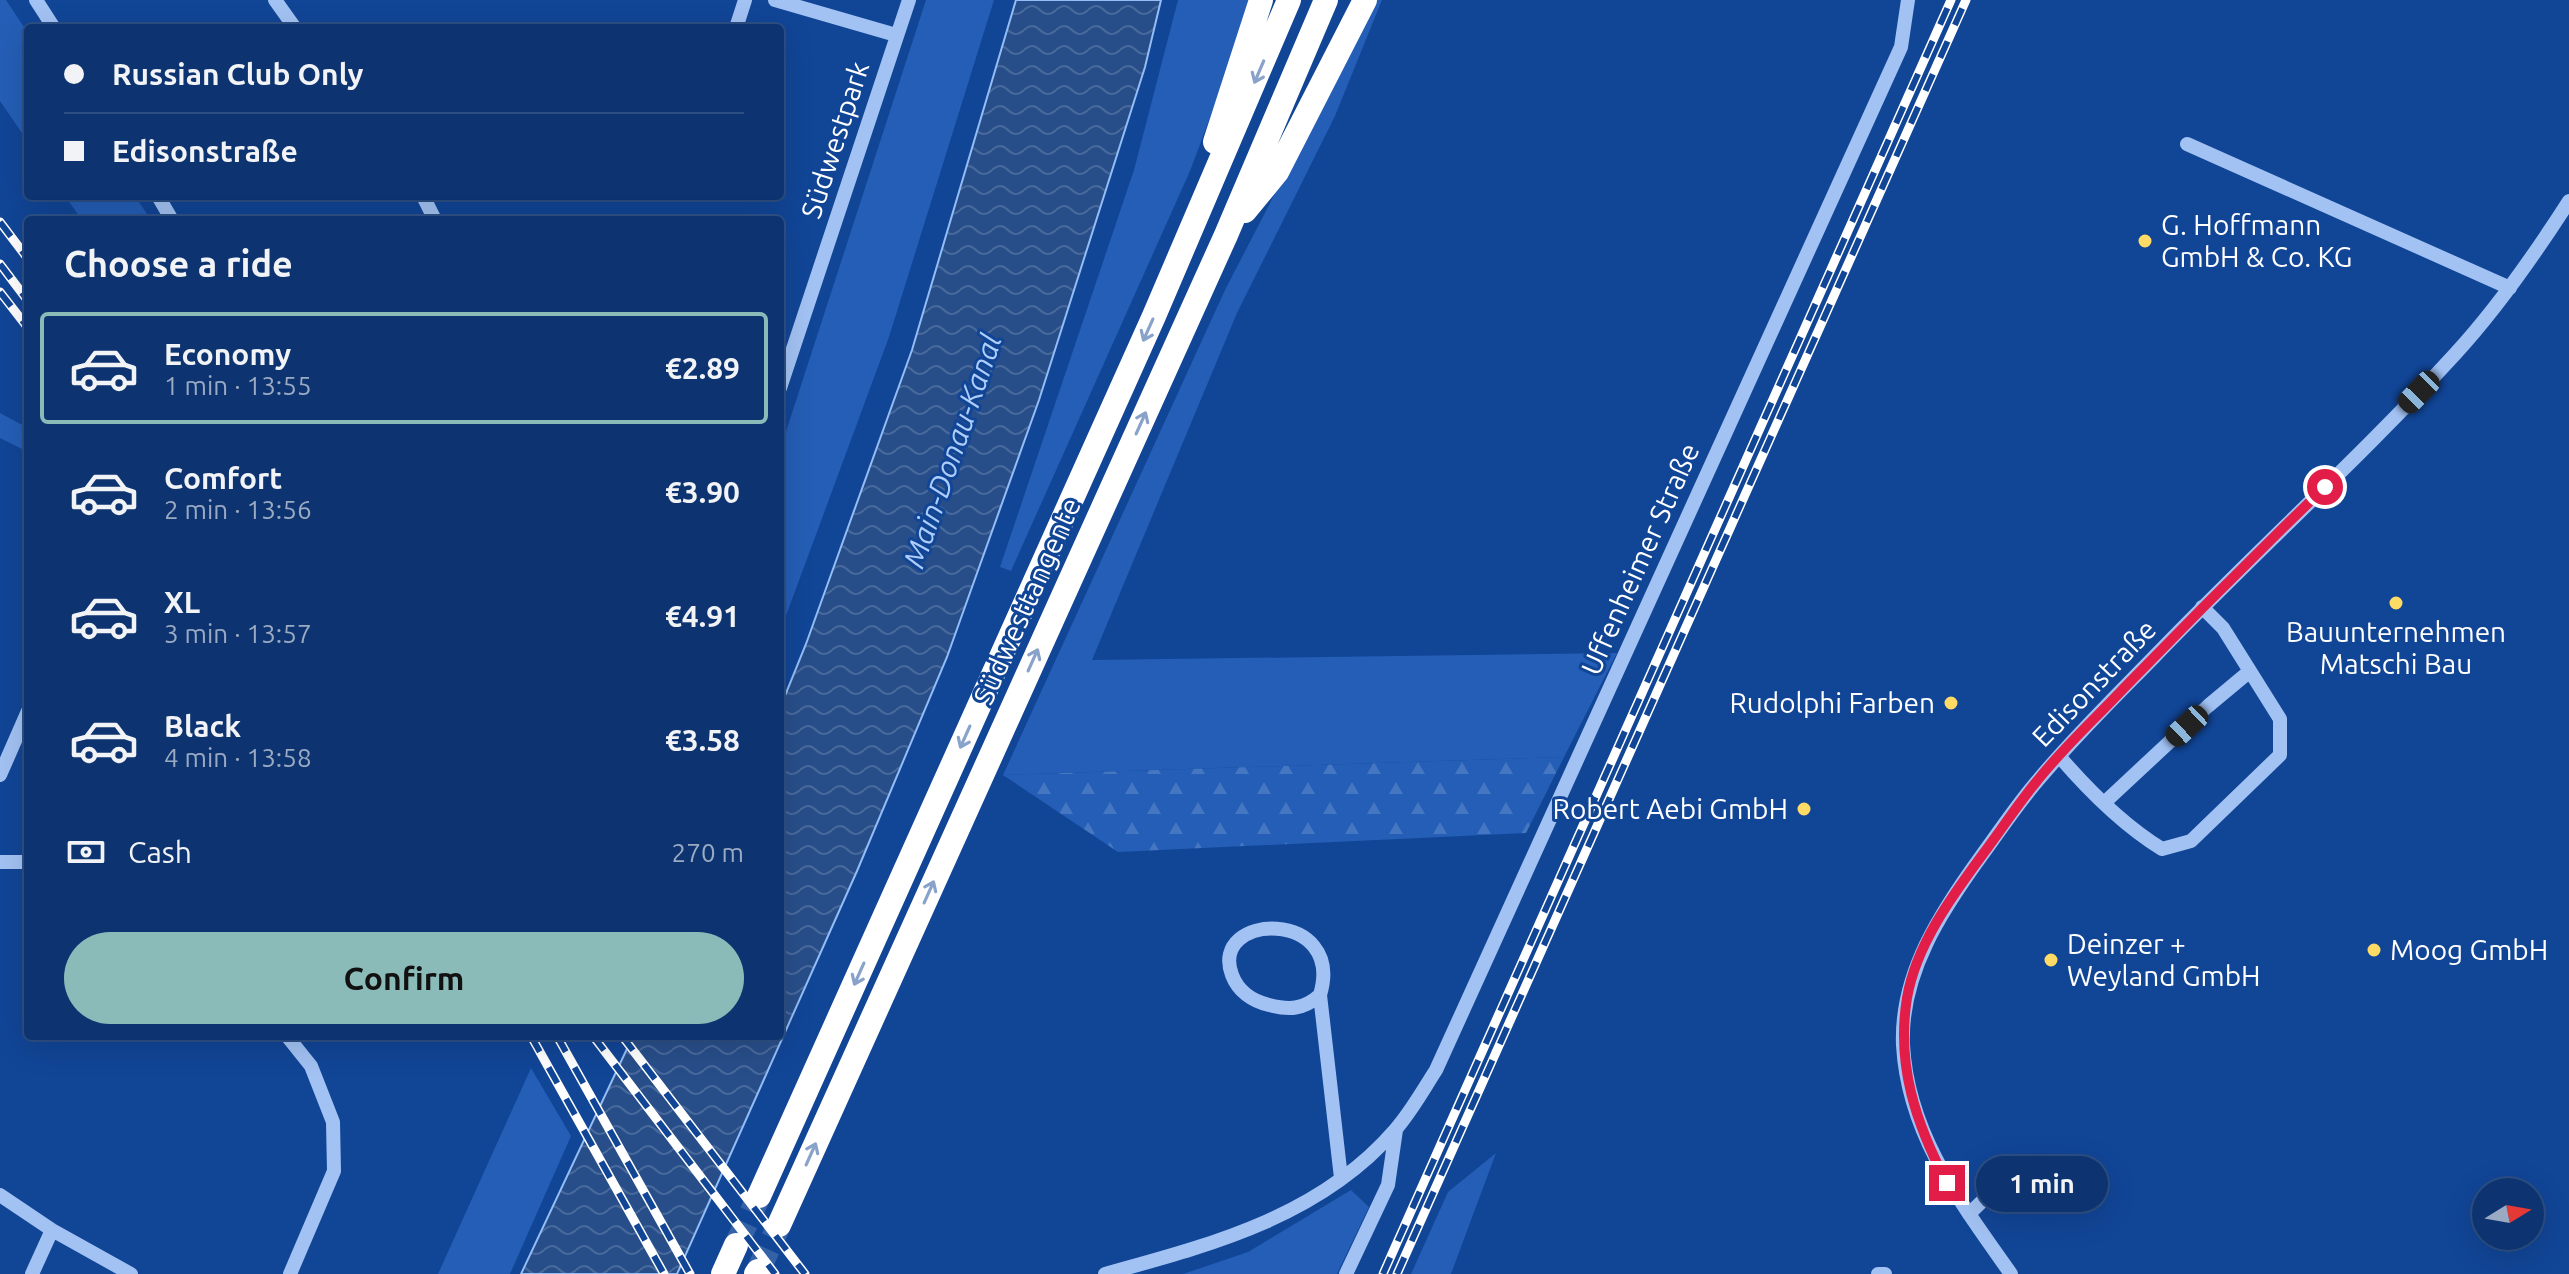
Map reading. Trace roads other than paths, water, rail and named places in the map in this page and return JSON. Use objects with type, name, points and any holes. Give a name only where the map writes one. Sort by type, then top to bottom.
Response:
[{"type":"highway","points":[[1180,259],[1261,0]]},
{"type":"highway","name":"Südwesttangente","points":[[759,1196],[1180,259],[1289,0]]},
{"type":"highway","name":"Südwesttangente","points":[[779,1225],[1226,235],[1326,0]]},
{"type":"highway","points":[[1226,235],[1277,172],[1365,0]]},
{"type":"highway","points":[[723,1274],[736,1245]]},
{"type":"street","points":[[36,0],[51,24]]},
{"type":"street","points":[[275,0],[292,24]]},
{"type":"street","points":[[737,24],[745,0]]},
{"type":"street","points":[[775,0],[896,35]]},
{"type":"street","name":"Südwestpark","points":[[784,376],[909,0]]},
{"type":"street","name":"Uffenheimer Straße","points":[[1105,1274],[1216,1243],[1309,1201],[1363,1162],[1396,1130],[1436,1070],[1888,77],[1901,47],[1908,0]]},
{"type":"street","points":[[2187,144],[2510,288]]},
{"type":"street","name":"Edisonstraße","points":[[2011,1274],[1947,1183],[1927,1145],[1907,1082],[1903,1042],[1907,996],[1924,950],[1957,890],[2019,804],[2059,756],[2202,607],[2411,400],[2483,322],[2569,201]]},
{"type":"street","points":[[2059,756],[2137,834],[2162,849],[2191,841],[2280,755],[2280,719],[2223,628],[2202,607]]},
{"type":"street","points":[[2104,803],[2250,671]]},
{"type":"street","points":[[0,775],[24,720]]},
{"type":"street","points":[[0,862],[24,862]]},
{"type":"street","points":[[1320,995],[1308,1005],[1289,1010],[1250,998],[1235,984],[1228,966],[1232,950],[1244,934],[1260,928],[1294,932],[1311,943],[1320,954],[1323,983],[1320,995],[1341,1178]]},
{"type":"street","points":[[290,1040],[311,1066],[333,1122],[334,1171],[290,1274]]},
{"type":"street","name":"Uffenheimer Straße","points":[[1346,1274],[1388,1185],[1396,1130]]},
{"type":"street","points":[[1969,1214],[2003,1181]]},
{"type":"street","points":[[0,1195],[52,1230],[131,1274]]},
{"type":"street","points":[[32,1274],[52,1230]]},
{"type":"street","points":[[1878,1274],[1885,1274]]},
{"type":"water","name":"Main-Donau-Kanal","points":[[1016,0],[1161,0],[1145,67],[1039,400],[947,657],[784,1034],[784,698],[912,350]]},
{"type":"water","points":[[631,1040],[782,1040],[677,1274],[521,1274]]},
{"type":"tunnel","points":[[736,1245],[759,1196]]},
{"type":"tunnel","points":[[758,1271],[779,1225]]},
{"type":"railway","points":[[1383,1274],[1951,0]]},
{"type":"railway","points":[[1397,1274],[1966,0]]},
{"type":"railway","points":[[0,222],[24,254]]},
{"type":"railway","points":[[0,264],[24,296]]},
{"type":"railway","points":[[0,292],[24,323]]},
{"type":"railway","points":[[533,1040],[664,1274]]},
{"type":"railway","points":[[559,1040],[690,1274]]},
{"type":"railway","points":[[596,1040],[775,1274]]},
{"type":"railway","points":[[625,1040],[805,1274]]},
{"type":"place","name":"G. Hoffmann GmbH & Co. KG","points":[[2145,241]]},
{"type":"place","name":"Bauunternehmen Matschi Bau","points":[[2396,603]]},
{"type":"place","name":"Rudolphi Farben","points":[[1951,703]]},
{"type":"place","name":"Robert Aebi GmbH","points":[[1804,809]]},
{"type":"place","name":"Moog GmbH","points":[[2374,950]]},
{"type":"place","name":"Deinzer + Weyland GmbH","points":[[2051,960]]}]
